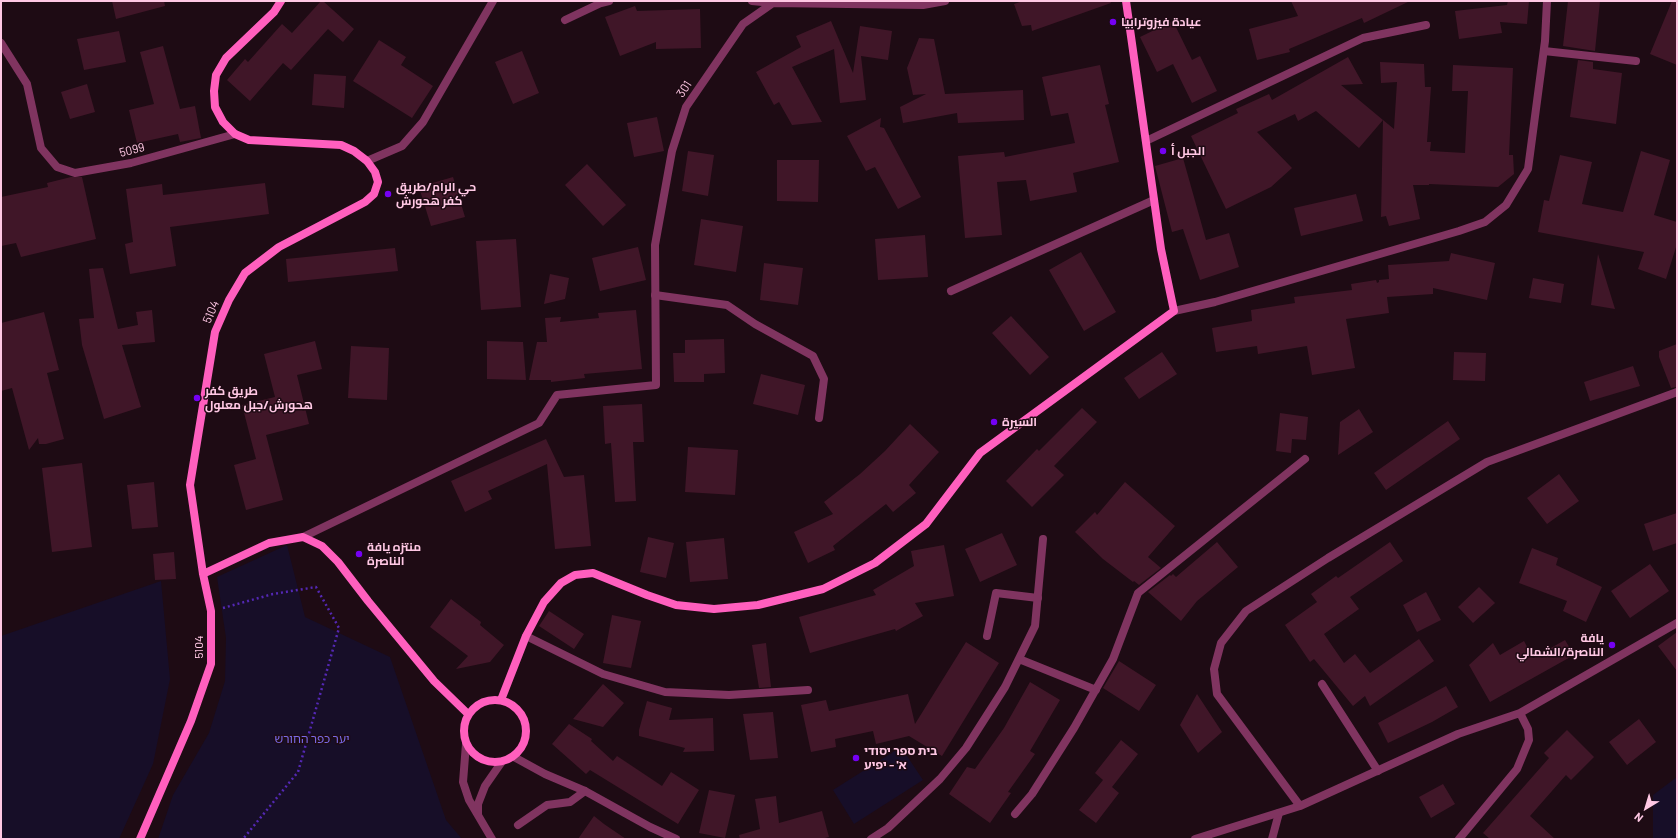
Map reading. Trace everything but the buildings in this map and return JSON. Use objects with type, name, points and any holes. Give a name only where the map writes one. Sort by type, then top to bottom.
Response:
[{"type":"street","name":"5104","points":[[140,839],[191,721],[211,664],[211,611],[203,574],[190,485],[215,332],[229,300],[245,273],[279,247],[365,202],[374,194],[378,182],[375,172],[367,161],[354,151],[341,145],[249,140],[235,134],[223,122],[215,107],[214,91],[216,75],[226,58],[274,12],[281,1]]},
{"type":"street","points":[[367,161],[402,146],[423,122],[493,1]]},
{"type":"street","points":[[564,20],[601,3],[609,1]]},
{"type":"street","points":[[752,1],[773,3],[923,5],[946,1]]},
{"type":"street","points":[[1126,1],[1161,249],[1174,311]]},
{"type":"street","points":[[500,700],[526,636],[544,602],[560,583],[575,575],[593,573],[676,605],[714,609],[758,605],[823,589],[875,563],[926,524],[980,453],[1174,311],[1223,300],[1459,231],[1485,222],[1506,205],[1528,169],[1544,51],[1547,1]]},
{"type":"street","name":"301","points":[[303,537],[539,423],[557,395],[656,385],[655,246],[672,150],[686,107],[743,24],[773,3]]},
{"type":"street","points":[[1146,140],[1363,38],[1426,25]]},
{"type":"street","name":"5099","points":[[1,43],[27,84],[40,148],[57,167],[75,173],[131,163],[235,134]]},
{"type":"street","points":[[1544,51],[1636,61]]},
{"type":"street","points":[[951,291],[1154,200]]},
{"type":"street","points":[[655,295],[726,304],[755,324],[813,356],[824,379],[819,418]]},
{"type":"street","points":[[1300,806],[1217,694],[1214,669],[1221,643],[1246,612],[1328,558],[1487,462],[1677,392]]},
{"type":"street","points":[[1015,814],[1032,794],[1096,690],[1113,659],[1138,593],[1305,459]]},
{"type":"street","points":[[203,574],[269,543],[303,537],[322,546],[338,562],[434,681],[468,714]]},
{"type":"street","points":[[871,839],[888,828],[940,779],[966,748],[1004,687],[1035,626],[1043,539]]},
{"type":"street","points":[[987,636],[996,593],[1038,598]]},
{"type":"street","points":[[1195,839],[1300,806],[1458,734],[1520,713],[1677,623]]},
{"type":"street","points":[[526,636],[603,674],[665,692],[729,695],[808,690]]},
{"type":"street","points":[[1019,659],[1096,690]]},
{"type":"street","points":[[1322,684],[1378,771]]},
{"type":"street","points":[[466,744],[476,757],[488,762],[501,762],[514,757],[520,750],[524,743],[526,724],[517,709],[500,700],[491,700],[482,702],[474,707],[468,714],[463,729],[466,744],[463,782],[469,800],[492,839]]},
{"type":"street","points":[[1462,838],[1517,769],[1529,740],[1528,729],[1520,713]]},
{"type":"street","points":[[514,757],[544,774],[585,791],[650,827],[676,839]]},
{"type":"street","points":[[478,815],[478,804],[485,786],[501,762]]},
{"type":"street","points":[[518,825],[548,805],[570,802],[585,791]]},
{"type":"street","points":[[1272,839],[1279,813]]},
{"type":"path","points":[[211,611],[273,594],[316,587],[339,628],[298,772],[243,839]]},
{"type":"green space","name":"יער כפר החורש","points":[[287,545],[305,617],[390,657],[446,820],[462,839],[158,839],[173,795],[209,733],[225,681],[226,638],[217,577]]},
{"type":"green space","points":[[161,581],[170,679],[153,764],[119,839],[1,839],[1,636]]},
{"type":"green space","points":[[901,747],[923,780],[854,824],[833,790]]},
{"type":"green space","points":[[1677,777],[1677,839],[1653,839],[1653,795]]},
{"type":"place","name":"عيادة فيزوترابيا","points":[[1113,22]]},
{"type":"place","name":"الجبل أ","points":[[1163,151]]},
{"type":"place","name":"حي الرام/طريق كفر هحورش","points":[[388,194]]},
{"type":"place","name":"طريق كفر هحورش/جبل معلول","points":[[197,398]]},
{"type":"place","name":"السيرة","points":[[994,422]]},
{"type":"place","name":"منتزه يافة الناصرة","points":[[359,554]]},
{"type":"place","name":"يافة الناصرة/الشمالي","points":[[1612,645]]},
{"type":"place","name":"בית ספר יסודי א' - יפיע","points":[[856,758]]}]
